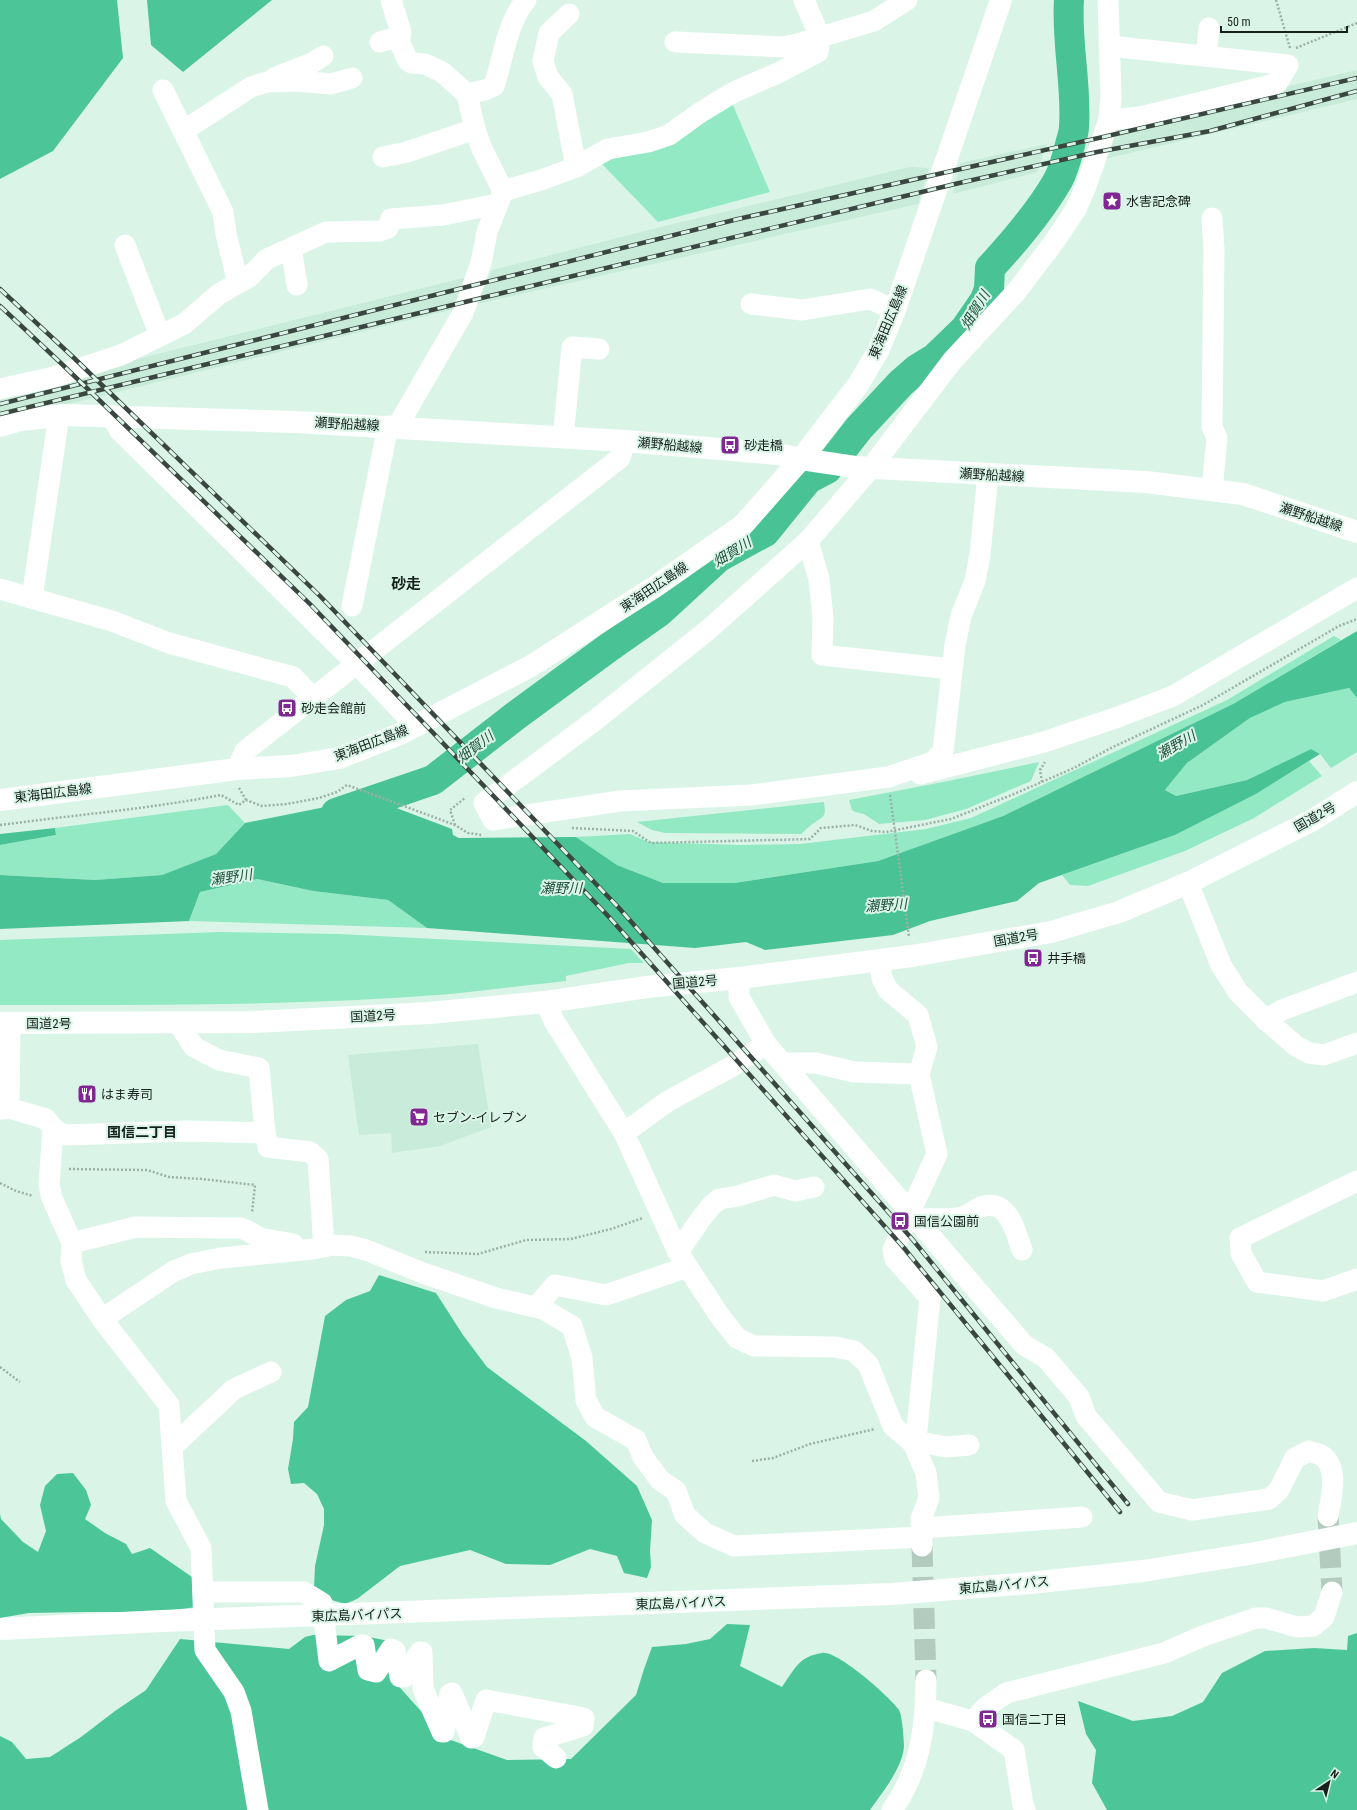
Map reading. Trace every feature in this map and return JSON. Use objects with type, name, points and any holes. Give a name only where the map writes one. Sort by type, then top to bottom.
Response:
[{"type":"main road","name":"東海田広島線","points":[[0,800],[237,769],[291,766],[339,758],[416,726],[531,666],[656,586],[743,525],[806,460],[858,385],[878,351],[895,310],[1001,0]]},
{"type":"main road","name":"瀬野船越線","points":[[0,426],[21,420],[54,415],[288,421],[393,426],[625,441],[778,454],[806,460],[862,468],[1146,482],[1212,490],[1243,494],[1357,532]]},
{"type":"main road","name":"国道2号","points":[[5,1023],[254,1022],[430,1013],[546,1002],[647,987],[739,978],[912,956],[1051,932],[1119,912],[1188,883],[1313,820],[1357,792]]},
{"type":"main road","name":"東広島バイパス","points":[[0,1629],[162,1621],[891,1594],[1030,1583],[1143,1571],[1255,1554],[1357,1533]]},
{"type":"street","points":[[352,606],[393,426],[463,313],[481,262],[487,232],[500,197],[475,129],[467,94],[442,72],[425,64],[412,63],[408,61],[399,41],[401,32],[391,0]]},
{"type":"street","points":[[467,94],[485,90],[494,86],[507,36],[515,16],[526,0]]},
{"type":"street","points":[[0,389],[54,376],[113,357],[160,336],[184,324],[219,294],[249,277],[267,258],[326,232],[380,231],[388,228],[391,219],[443,215],[500,197],[576,167],[608,149],[648,142],[669,135],[701,112],[734,92],[780,72],[818,52],[820,37],[804,0]]},
{"type":"street","points":[[675,42],[784,47],[874,21],[907,0]]},
{"type":"street","points":[[988,474],[980,554],[975,581],[961,616],[952,668],[943,751],[933,762],[888,777],[751,795],[620,802],[493,820],[484,803],[594,721],[708,630],[808,542],[862,468],[952,361],[1016,292],[1054,242],[1076,209],[1086,186],[1109,120],[1111,97],[1108,0]]},
{"type":"street","points":[[569,14],[549,33],[543,61],[548,77],[562,94],[576,167]]},
{"type":"street","points":[[1206,56],[1210,28]]},
{"type":"street","points":[[380,42],[400,36]]},
{"type":"street","points":[[1109,46],[1206,56],[1289,58],[1278,82],[1274,84],[1140,117],[1109,120]]},
{"type":"street","points":[[183,132],[252,87],[267,82],[280,74],[312,63],[323,56]]},
{"type":"street","points":[[267,82],[297,81],[331,84],[352,78]]},
{"type":"street","points":[[162,90],[223,212],[226,234],[238,283]]},
{"type":"street","points":[[383,157],[407,152],[475,129]]},
{"type":"street","points":[[1212,218],[1214,249],[1212,427],[1217,438],[1212,490]]},
{"type":"street","points":[[125,245],[160,336]]},
{"type":"street","points":[[291,248],[297,285]]},
{"type":"street","points":[[751,304],[802,310],[870,299],[895,310]]},
{"type":"street","points":[[563,437],[572,347],[599,349]]},
{"type":"street","points":[[32,598],[57,429],[54,415]]},
{"type":"street","points":[[112,417],[120,431],[357,664],[416,726]]},
{"type":"street","points":[[237,769],[245,751],[620,458],[625,441]]},
{"type":"street","points":[[808,542],[819,579],[823,619],[822,656],[952,668]]},
{"type":"street","points":[[899,773],[921,774],[1044,742],[1118,717],[1173,696],[1357,588]]},
{"type":"street","points":[[0,589],[112,621],[170,643],[293,677],[313,698]]},
{"type":"street","points":[[1188,883],[1221,965],[1238,992],[1266,1020],[1296,1046],[1309,1053],[1324,1055],[1357,1043]]},
{"type":"street","points":[[879,960],[882,978],[888,990],[918,1015],[927,1047],[919,1074],[937,1154],[913,1215],[894,1250],[895,1259],[930,1298],[914,1442],[926,1473],[929,1498],[921,1519],[922,1537]]},
{"type":"street","points":[[739,978],[739,997],[766,1044],[784,1063],[1024,1345],[1046,1358],[1065,1380],[1079,1397],[1086,1416],[1159,1502],[1192,1510],[1269,1499],[1279,1490],[1295,1458],[1309,1451],[1321,1456],[1331,1466],[1333,1485],[1328,1516]]},
{"type":"street","points":[[1266,1020],[1282,1010],[1357,982]]},
{"type":"street","points":[[546,1002],[554,1021],[624,1133],[682,1260],[719,1315],[738,1338],[754,1346],[835,1347],[854,1351],[868,1364],[893,1426],[914,1442],[946,1447],[970,1445]]},
{"type":"street","points":[[5,1023],[4,1109],[46,1119],[53,1128],[64,1135],[188,1131],[265,1133]]},
{"type":"street","points":[[178,1023],[194,1047],[218,1060],[259,1068],[265,1133],[268,1147],[310,1152],[318,1159],[319,1248]]},
{"type":"street","points":[[624,1133],[668,1100],[731,1067],[766,1044]]},
{"type":"street","points":[[784,1063],[816,1063],[854,1072],[919,1074]]},
{"type":"street","points":[[53,1128],[49,1185],[52,1198],[72,1243],[71,1261],[76,1280],[102,1318],[169,1405],[176,1501],[201,1548],[205,1650],[234,1692],[241,1712],[258,1810]]},
{"type":"street","points":[[1357,1181],[1240,1238],[1242,1253],[1257,1282],[1323,1291],[1357,1279]]},
{"type":"street","points":[[536,1307],[555,1285],[606,1295],[682,1260],[700,1220],[711,1206],[719,1199],[738,1196],[774,1185],[794,1190],[814,1187]]},
{"type":"street","points":[[913,1215],[961,1218],[983,1206],[993,1206],[1003,1210],[1012,1222],[1022,1250]]},
{"type":"street","points":[[72,1243],[136,1227],[233,1228],[248,1231],[260,1238],[319,1248]]},
{"type":"street","points":[[102,1318],[174,1271],[191,1264],[221,1258],[319,1248],[332,1245],[351,1246],[366,1250],[423,1273],[481,1293],[543,1309],[572,1326],[582,1358],[586,1400],[596,1417],[636,1440],[644,1457],[660,1480],[676,1491],[685,1515],[705,1534],[734,1546],[922,1537],[1082,1517]]},
{"type":"street","points":[[172,1447],[234,1389],[271,1372]]},
{"type":"street","points":[[203,1592],[304,1592],[322,1603],[330,1661],[360,1645],[364,1645],[368,1670],[376,1672],[391,1649],[395,1651],[400,1677],[404,1677],[420,1652],[422,1652],[423,1689],[442,1732],[444,1732],[450,1694],[452,1693],[471,1738],[474,1737],[486,1700],[584,1718],[583,1726],[544,1738],[543,1747],[556,1758]]},
{"type":"street","points":[[973,1721],[985,1708],[1006,1693],[1164,1654],[1203,1636],[1256,1618],[1266,1618],[1297,1627],[1313,1626],[1324,1617],[1332,1592]]},
{"type":"street","points":[[892,1810],[903,1794],[918,1757],[926,1708],[926,1680]]},
{"type":"street","points":[[926,1708],[973,1721],[1014,1750],[1021,1808]]},
{"type":"path","points":[[1276,0],[1289,58],[1357,23]]},
{"type":"path","points":[[0,825],[79,814],[179,803],[221,795],[239,806],[246,800],[262,806],[287,804],[319,798],[338,792],[347,785],[434,818]]},
{"type":"path","points":[[890,792],[910,937]]},
{"type":"path","points":[[50,1168],[147,1170],[169,1177],[202,1178],[255,1185],[248,1231]]},
{"type":"path","points":[[0,1183],[16,1191],[52,1198]]},
{"type":"path","points":[[420,1252],[478,1254],[526,1240],[571,1239],[615,1227],[659,1210]]},
{"type":"path","points":[[0,1367],[20,1382]]},
{"type":"path","points":[[752,1461],[773,1458],[810,1444],[893,1426]]},
{"type":"shaded area","points":[[0,0],[117,0],[123,58],[53,151],[0,179]]},
{"type":"shaded area","points":[[147,0],[272,0],[183,72],[151,45]]},
{"type":"shaded area","points":[[1357,70],[1357,99],[1088,163],[1097,131]]},
{"type":"shaded area","points":[[733,105],[770,192],[658,222],[601,163],[627,154],[719,108]]},
{"type":"shaded area","points":[[1047,144],[1037,172],[953,194],[960,163]]},
{"type":"shaded area","points":[[910,167],[929,168],[918,204],[477,304],[492,270],[665,226]]},
{"type":"shaded area","points":[[471,276],[458,308],[0,421],[0,393]]},
{"type":"shaded area","points":[[1334,636],[1341,640],[1233,704],[1003,816],[878,861],[734,883],[663,883],[617,865],[576,837],[630,834],[649,842],[741,845],[800,844],[926,829],[971,818],[1227,700]]},
{"type":"shaded area","points":[[1349,688],[1357,698],[1357,752],[1331,768],[1320,754],[1311,749],[1247,780],[1176,796],[1165,790],[1187,763],[1250,718],[1285,702]]},
{"type":"shaded area","points":[[1309,761],[1322,776],[1254,818],[1185,851],[1088,886],[1070,885],[1062,875],[1175,835],[1256,794]]},
{"type":"shaded area","points":[[1039,762],[1031,781],[966,809],[925,820],[879,824],[864,814],[852,810],[849,800],[948,781]]},
{"type":"shaded area","points":[[824,802],[824,815],[801,834],[665,833],[652,830],[637,822]]},
{"type":"shaded area","points":[[228,805],[245,823],[216,854],[162,875],[95,880],[0,875],[0,845],[56,835],[55,828]]},
{"type":"shaded area","points":[[257,879],[313,891],[388,900],[427,928],[189,921],[200,892]]},
{"type":"shaded area","points":[[220,932],[339,934],[631,949],[644,963],[629,963],[566,976],[566,981],[451,994],[395,998],[226,1004],[0,1005],[0,940]]},
{"type":"shaded area","points":[[478,1044],[491,1127],[440,1146],[392,1153],[391,1133],[359,1135],[348,1055]]},
{"type":"shaded area","points":[[379,1275],[436,1293],[463,1335],[487,1367],[586,1441],[637,1486],[652,1520],[650,1551],[651,1567],[647,1578],[624,1573],[617,1556],[590,1549],[550,1565],[506,1564],[470,1550],[400,1566],[357,1599],[345,1604],[325,1598],[314,1588],[315,1566],[324,1525],[324,1509],[317,1494],[304,1483],[291,1484],[288,1469],[294,1422],[308,1407],[325,1316],[346,1300],[370,1291]]},
{"type":"shaded area","points":[[73,1473],[86,1490],[91,1505],[85,1519],[105,1533],[126,1544],[132,1554],[150,1548],[192,1577],[197,1607],[157,1612],[29,1613],[0,1618],[0,1514],[1,1519],[23,1542],[38,1552],[46,1531],[40,1505],[45,1486],[57,1474]]},
{"type":"shaded area","points":[[727,1624],[750,1625],[740,1666],[782,1687],[802,1661],[814,1655],[822,1653],[829,1654],[851,1666],[875,1685],[899,1710],[903,1733],[903,1754],[891,1780],[870,1810],[0,1810],[0,1736],[12,1742],[26,1759],[50,1757],[81,1737],[146,1690],[180,1639],[289,1649],[305,1637],[313,1635],[364,1636],[389,1641],[394,1681],[445,1738],[507,1760],[571,1759],[636,1695],[652,1647],[686,1644],[710,1639]]},
{"type":"shaded area","points":[[1357,1633],[1357,1810],[1107,1810],[1092,1783],[1096,1750],[1086,1734],[1078,1701],[1133,1721],[1172,1716],[1203,1702],[1222,1673],[1265,1651],[1314,1648],[1347,1650],[1348,1636]]},
{"type":"water","name":"瀬野川","points":[[1357,631],[1357,698],[1349,688],[1285,702],[1250,718],[1187,763],[1165,790],[1176,796],[1247,780],[1311,749],[1320,754],[1256,794],[1175,835],[1039,883],[1017,901],[930,921],[893,935],[765,950],[746,942],[695,948],[427,928],[388,900],[313,891],[257,879],[200,892],[189,921],[0,929],[0,875],[95,880],[162,875],[216,854],[245,823],[370,798],[452,829],[453,835],[459,838],[576,837],[617,865],[663,883],[734,883],[878,861],[1003,816],[1233,704]]},
{"type":"water","points":[[55,828],[56,835],[0,845],[0,834]]},
{"type":"waterway","name":"畑賀川","points":[[336,813],[433,780],[514,717],[659,612],[719,557],[765,532],[808,479],[827,469],[859,428],[901,383],[917,369],[935,358],[965,329],[985,300],[989,289],[990,268],[1017,238],[1042,205],[1057,182],[1065,164],[1074,132],[1075,111],[1068,16],[1069,0]]},
{"type":"tunnel","points":[[1328,1516],[1332,1592]]},
{"type":"tunnel","points":[[922,1546],[926,1680]]},
{"type":"railway","points":[[0,404],[738,219],[1357,78]]},
{"type":"railway","points":[[0,414],[955,184],[1097,152],[1210,131],[1357,91]]},
{"type":"railway","points":[[0,289],[73,357],[320,596],[619,908],[913,1240],[1128,1504]]},
{"type":"railway","points":[[0,306],[311,605],[609,917],[904,1248],[1120,1512]]},
{"type":"place","name":"水害記念碑","points":[[1112,201]]},
{"type":"place","name":"砂走橋","points":[[730,445]]},
{"type":"place","name":"砂走会館前","points":[[287,708]]},
{"type":"place","name":"井手橋","points":[[1033,958]]},
{"type":"place","name":"はま寿司","points":[[87,1094]]},
{"type":"place","name":"セブン-イレブン","points":[[419,1117]]},
{"type":"place","name":"国信公園前","points":[[900,1221]]},
{"type":"place","name":"国信二丁目","points":[[988,1719]]},
{"type":"district","name":"砂走","points":[[406,584]]},
{"type":"district","name":"国信二丁目","points":[[142,1132]]}]
